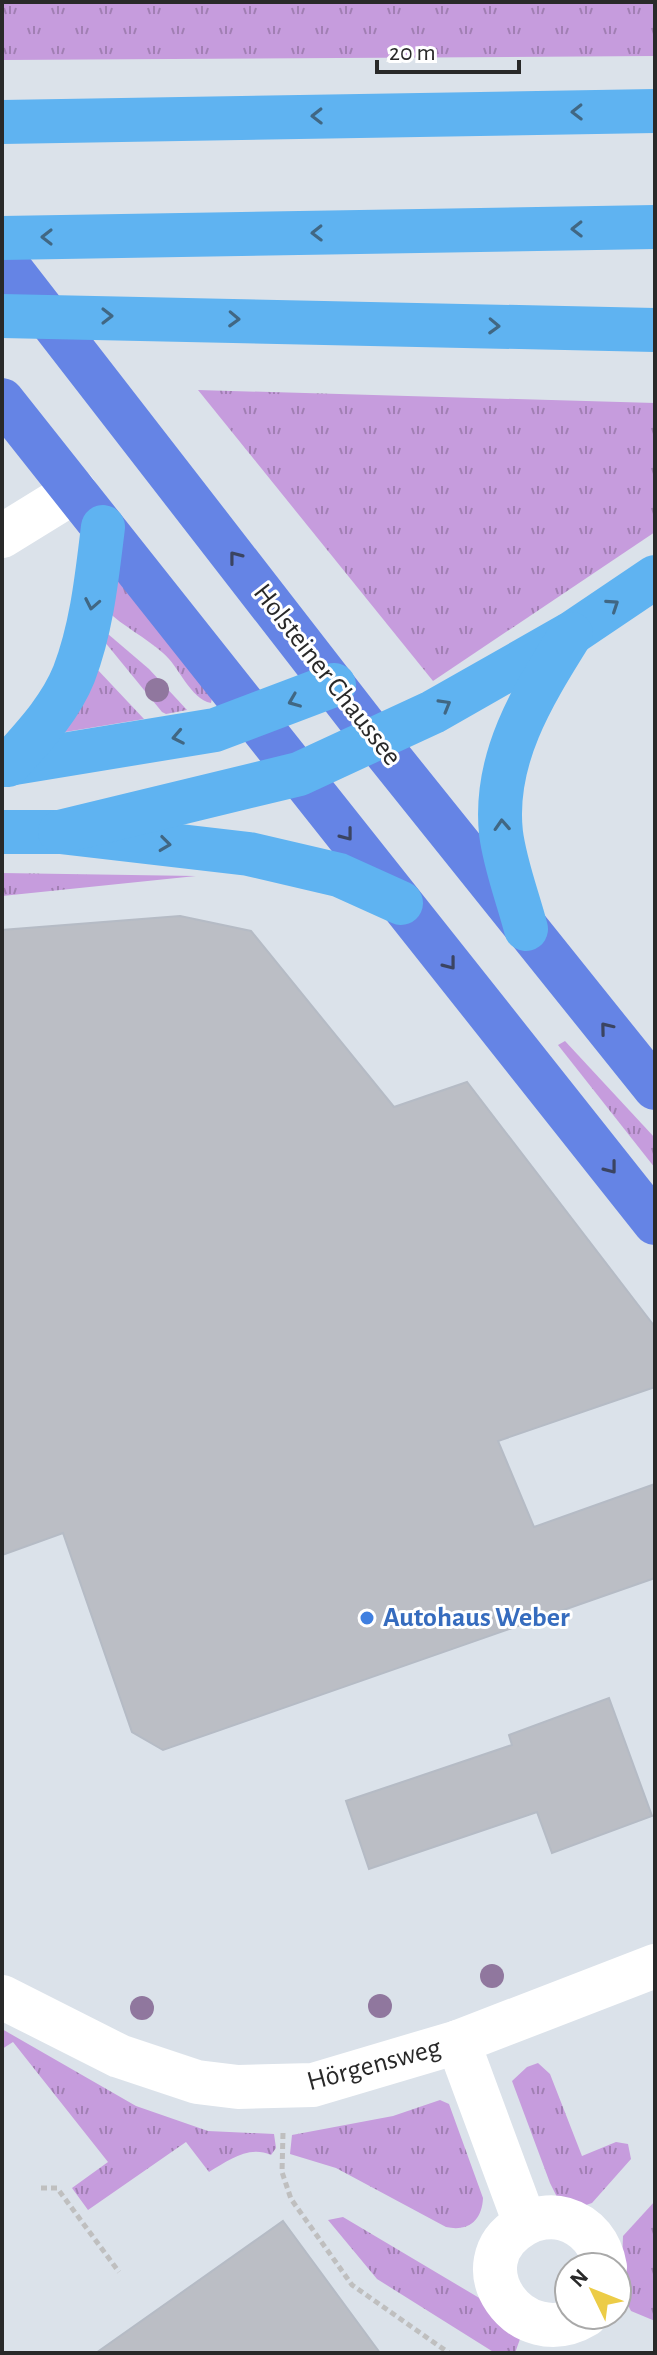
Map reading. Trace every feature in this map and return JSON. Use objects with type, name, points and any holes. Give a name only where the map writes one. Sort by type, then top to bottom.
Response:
[{"type":"highway","points":[[2,122],[655,111]]},
{"type":"highway","points":[[2,238],[655,227]]},
{"type":"highway","points":[[2,316],[156,316],[655,330]]},
{"type":"highway","points":[[5,765],[41,728],[74,674],[91,610],[103,527]]},
{"type":"highway","points":[[60,832],[299,774],[433,712],[572,633],[655,577]]},
{"type":"highway","points":[[526,929],[501,834],[501,791],[512,739],[572,633]]},
{"type":"highway","points":[[5,765],[173,739],[253,717],[334,685]]},
{"type":"highway","points":[[2,832],[60,832],[249,854],[307,865],[339,875],[401,903]]},
{"type":"main road","name":"Holsteiner Chaussee","points":[[2,258],[375,739],[655,1088]]},
{"type":"main road","points":[[2,400],[655,1223]]},
{"type":"street","points":[[2,536],[75,491]]},
{"type":"street","name":"Hörgensweg","points":[[2,1997],[119,2056],[197,2082],[238,2087],[313,2085],[458,2042],[655,1966]]},
{"type":"street","points":[[458,2042],[525,2223]]},
{"type":"street","points":[[553,2326],[540,2327],[513,2314],[503,2302],[497,2288],[497,2258],[503,2243],[525,2223],[543,2218],[562,2218],[580,2226],[594,2238],[599,2251]]},
{"type":"path","points":[[283,2126],[282,2172],[291,2199],[352,2285],[449,2353]]},
{"type":"path","points":[[41,2188],[57,2188],[119,2272]]},
{"type":"green space","points":[[2,2],[655,2],[655,56],[2,60]]},
{"type":"green space","points":[[198,390],[655,403],[655,532],[433,681]]},
{"type":"green space","points":[[114,575],[212,698],[211,703],[191,689],[163,653],[106,610]]},
{"type":"green space","points":[[108,634],[149,669],[187,710],[162,712],[104,641]]},
{"type":"green space","points":[[96,668],[144,719],[65,732],[63,730]]},
{"type":"green space","points":[[2,873],[196,876],[2,896]]},
{"type":"green space","points":[[565,1041],[655,1138],[655,1168],[558,1045]]},
{"type":"green space","points":[[2,2029],[136,2106],[208,2131],[274,2134],[276,2148],[271,2155],[246,2153],[209,2172],[186,2142],[88,2210],[72,2188],[108,2162],[13,2042],[2,2049]]},
{"type":"green space","points":[[538,2063],[550,2074],[582,2156],[616,2142],[628,2144],[631,2159],[592,2203],[583,2206],[558,2199],[550,2183],[512,2081],[527,2067]]},
{"type":"green space","points":[[440,2100],[449,2104],[483,2198],[480,2213],[468,2226],[446,2227],[336,2168],[290,2154],[292,2135],[393,2116]]},
{"type":"green space","points":[[655,2201],[655,2321],[633,2312],[633,2251],[622,2251],[623,2236]]},
{"type":"green space","points":[[343,2217],[481,2299],[504,2327],[520,2339],[515,2353],[495,2353],[377,2279],[328,2220]]},
{"type":"building","points":[[180,916],[251,931],[394,1107],[467,1082],[655,1327],[655,1387],[498,1441],[534,1527],[655,1484],[655,1578],[163,1750],[132,1732],[63,1533],[2,1555],[2,930]]},
{"type":"building","points":[[609,1698],[652,1816],[552,1853],[537,1812],[369,1869],[346,1801],[512,1745],[509,1735]]},
{"type":"building","points":[[283,2221],[380,2353],[96,2353]]},
{"type":"place","name":"Autohaus Weber","points":[[367,1618]]}]
